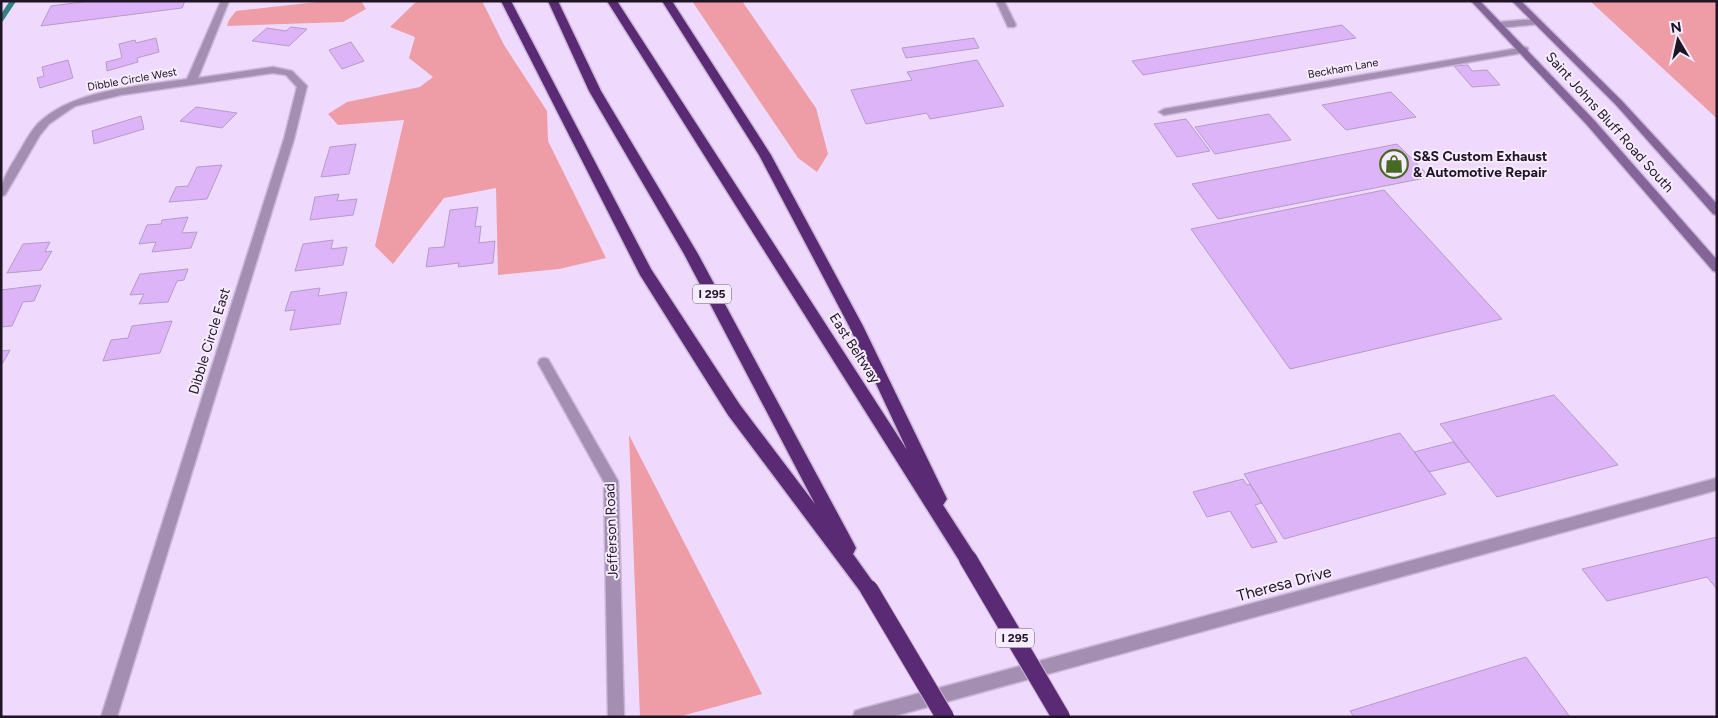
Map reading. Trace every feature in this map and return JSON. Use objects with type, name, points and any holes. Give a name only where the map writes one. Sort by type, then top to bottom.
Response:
[{"type":"highway","points":[[506,1],[645,271],[734,410],[869,589]]},
{"type":"highway","name":"I 295","points":[[553,1],[595,91],[691,254],[869,589],[946,717]]},
{"type":"highway","name":"East Beltway","points":[[612,1],[968,559],[1061,717]]},
{"type":"highway","points":[[667,1],[765,155],[856,326],[968,559]]},
{"type":"main road","name":"Saint Johns Bluff Road South","points":[[1475,1],[1525,50],[1666,206],[1717,268]]},
{"type":"main road","name":"Saint Johns Bluff Road South","points":[[1516,1],[1619,103],[1717,211]]},
{"type":"street","points":[[192,80],[225,1]]},
{"type":"street","points":[[1000,1],[1011,25]]},
{"type":"street","points":[[1499,25],[1537,22]]},
{"type":"street","name":"Beckham Lane","points":[[1164,112],[1525,50]]},
{"type":"street","name":"Dibble Circle East","points":[[109,717],[177,492],[289,139],[302,86],[289,73],[272,70],[192,80]]},
{"type":"street","name":"Dibble Circle West","points":[[1,192],[36,134],[45,122],[57,112],[89,98],[192,80]]},
{"type":"street","name":"Jefferson Road","points":[[544,363],[611,480],[616,717]]},
{"type":"street","name":"Theresa Drive","points":[[860,717],[1717,484]]},
{"type":"shaded area","points":[[326,1],[361,1],[366,9],[343,22],[227,26],[236,11]]},
{"type":"shaded area","points":[[417,1],[482,1],[504,45],[547,111],[548,141],[606,258],[559,269],[498,275],[496,188],[444,198],[393,264],[375,246],[404,120],[338,125],[328,114],[347,102],[420,87],[433,77],[409,58],[415,37],[390,27]]},
{"type":"shaded area","points":[[692,1],[742,1],[816,108],[828,154],[817,172],[798,158]]},
{"type":"shaded area","points":[[1590,1],[1717,1],[1717,119],[1711,113]]},
{"type":"shaded area","points":[[629,435],[762,694],[678,717],[640,717]]},
{"type":"building","points":[[90,1],[185,1],[182,8],[41,26],[51,6]]},
{"type":"building","points":[[1342,25],[1356,38],[1143,75],[1132,61]]},
{"type":"building","points":[[291,27],[307,29],[289,46],[252,41],[267,28],[286,31]]},
{"type":"building","points":[[156,38],[159,52],[137,58],[138,62],[107,71],[106,62],[122,58],[119,44],[135,40],[136,43]]},
{"type":"building","points":[[974,38],[979,48],[906,58],[902,48]]},
{"type":"building","points":[[351,42],[364,61],[342,69],[329,50]]},
{"type":"building","points":[[68,60],[73,78],[40,88],[37,78],[44,76],[42,67]]},
{"type":"building","points":[[977,60],[1004,106],[930,119],[927,113],[866,124],[851,90],[912,80],[907,72]]},
{"type":"building","points":[[1468,65],[1472,71],[1487,70],[1500,85],[1472,87],[1454,66]]},
{"type":"building","points":[[1391,92],[1416,117],[1346,130],[1322,105]]},
{"type":"building","points":[[196,107],[237,113],[222,128],[180,121]]},
{"type":"building","points":[[1269,114],[1291,140],[1215,154],[1195,127]]},
{"type":"building","points":[[141,116],[144,129],[94,144],[92,131]]},
{"type":"building","points":[[1186,119],[1210,151],[1177,157],[1154,124]]},
{"type":"building","points":[[356,144],[349,174],[321,177],[330,147]]},
{"type":"building","points":[[1397,144],[1430,177],[1218,219],[1192,184]]},
{"type":"building","points":[[222,165],[207,199],[169,202],[176,187],[188,186],[197,167]]},
{"type":"building","points":[[1384,190],[1502,319],[1290,369],[1191,229]]},
{"type":"building","points":[[339,194],[337,201],[357,199],[353,215],[310,220],[315,197]]},
{"type":"building","points":[[478,207],[475,227],[481,226],[479,243],[495,241],[493,263],[458,267],[459,263],[426,267],[429,248],[444,247],[450,210]]},
{"type":"building","points":[[188,217],[182,233],[197,232],[191,248],[152,252],[156,242],[139,244],[147,225],[161,224],[162,220]]},
{"type":"building","points":[[333,240],[331,249],[347,247],[343,265],[295,271],[303,244]]},
{"type":"building","points":[[50,242],[45,252],[52,251],[41,270],[7,273],[23,244]]},
{"type":"building","points":[[188,269],[184,280],[177,281],[168,302],[139,304],[144,294],[130,295],[140,274]]},
{"type":"building","points":[[41,285],[34,301],[23,302],[12,326],[1,327],[1,290]]},
{"type":"building","points":[[320,288],[318,296],[347,292],[340,324],[290,330],[295,310],[285,311],[291,292]]},
{"type":"building","points":[[172,321],[160,353],[103,361],[111,340],[128,338],[132,326]]},
{"type":"building","points":[[10,350],[1,366],[1,351]]},
{"type":"building","points":[[1554,395],[1618,465],[1497,497],[1440,424]]},
{"type":"building","points":[[1400,433],[1446,494],[1284,539],[1244,474]]},
{"type":"building","points":[[1453,442],[1469,462],[1429,472],[1414,452]]},
{"type":"building","points":[[1243,479],[1247,485],[1250,484],[1262,503],[1255,505],[1277,542],[1252,548],[1230,511],[1207,517],[1193,492]]},
{"type":"building","points":[[1717,537],[1717,589],[1707,577],[1607,601],[1582,569]]},
{"type":"building","points":[[1526,657],[1570,717],[1354,717],[1350,711]]},
{"type":"waterway","points":[[1,19],[13,1]]},
{"type":"place","name":"S&S Custom Exhaust & Automotive Repair","points":[[1394,164]]}]
